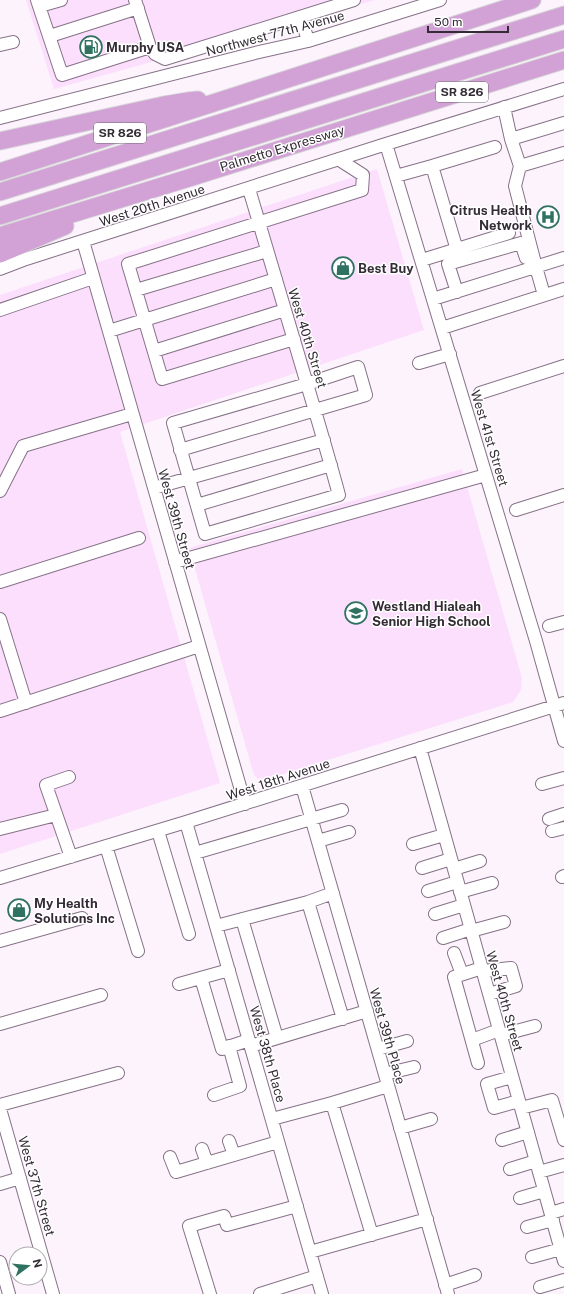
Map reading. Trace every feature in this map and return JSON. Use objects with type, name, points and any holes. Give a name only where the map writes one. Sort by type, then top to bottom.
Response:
[{"type":"highway","name":"SR 826","points":[[0,172],[532,0]]},
{"type":"highway","points":[[0,192],[564,15]]},
{"type":"highway","points":[[0,216],[564,39]]},
{"type":"highway","name":"Palmetto Expressway","points":[[0,236],[564,60]]},
{"type":"highway","points":[[0,141],[164,105],[188,101],[224,100]]},
{"type":"highway","points":[[17,167],[213,125]]},
{"type":"highway","points":[[0,254],[157,187]]},
{"type":"street","points":[[62,0],[39,3],[62,75],[150,47]]},
{"type":"street","points":[[50,36],[136,4],[150,47],[155,54],[165,59],[354,0]]},
{"type":"street","name":"Northwest 77th Avenue","points":[[0,118],[308,42],[440,0]]},
{"type":"street","points":[[300,17],[308,42]]},
{"type":"street","points":[[0,44],[12,42]]},
{"type":"street","name":"West 20th Avenue","points":[[0,269],[26,259],[338,159],[564,89]]},
{"type":"street","points":[[504,107],[511,139],[520,166],[515,186],[532,268]]},
{"type":"street","points":[[511,139],[564,123]]},
{"type":"street","name":"West 41st Street","points":[[386,144],[536,641],[559,704],[564,741]]},
{"type":"street","points":[[396,176],[495,147]]},
{"type":"street","points":[[520,166],[564,153]]},
{"type":"street","points":[[294,339],[162,379],[128,264],[362,190],[363,175],[338,159]]},
{"type":"street","points":[[432,166],[457,250]]},
{"type":"street","name":"West 40th Street","points":[[196,504],[205,534],[339,495],[324,440],[248,188]]},
{"type":"street","points":[[422,260],[509,233]]},
{"type":"street","name":"West 39th Street","points":[[83,241],[245,804]]},
{"type":"street","points":[[457,292],[448,264],[521,243],[544,295]]},
{"type":"street","points":[[136,290],[267,251]]},
{"type":"street","points":[[433,299],[564,258]]},
{"type":"street","points":[[0,310],[93,278]]},
{"type":"street","points":[[108,331],[276,279]]},
{"type":"street","points":[[442,328],[564,289]]},
{"type":"street","points":[[154,351],[285,310]]},
{"type":"street","points":[[420,362],[450,354]]},
{"type":"street","points":[[480,393],[564,366]]},
{"type":"street","points":[[180,450],[366,396],[358,367],[307,384],[173,423],[180,450],[196,504],[331,465]]},
{"type":"street","points":[[0,491],[23,446],[132,414]]},
{"type":"street","points":[[154,488],[188,477],[324,440]]},
{"type":"street","points":[[175,562],[486,475]]},
{"type":"street","points":[[516,510],[564,495]]},
{"type":"street","points":[[0,582],[139,538]]},
{"type":"street","points":[[0,620],[26,702]]},
{"type":"street","points":[[549,626],[564,622]]},
{"type":"street","points":[[0,710],[200,646]]},
{"type":"street","name":"West 18th Avenue","points":[[0,878],[245,804],[559,704]]},
{"type":"street","name":"West 40th Street","points":[[420,748],[562,1255]]},
{"type":"street","points":[[69,777],[46,785],[71,857]]},
{"type":"street","points":[[542,784],[564,778]]},
{"type":"street","name":"West 39th Place","points":[[302,786],[447,1290]]},
{"type":"street","points":[[195,852],[342,810]]},
{"type":"street","points":[[549,819],[564,814]]},
{"type":"street","points":[[0,829],[56,815]]},
{"type":"street","name":"West 38th Place","points":[[186,822],[322,1294]]},
{"type":"street","points":[[158,831],[190,934]]},
{"type":"street","points":[[318,841],[349,832]]},
{"type":"street","points":[[413,844],[444,835]]},
{"type":"street","points":[[106,846],[138,951]]},
{"type":"street","points":[[422,868],[480,861]]},
{"type":"street","points":[[428,891],[492,883]]},
{"type":"street","points":[[216,926],[308,902],[333,893]]},
{"type":"street","points":[[308,902],[343,1019]]},
{"type":"street","points":[[435,914],[464,905]]},
{"type":"street","points":[[0,941],[82,918]]},
{"type":"street","points":[[242,919],[277,1038]]},
{"type":"street","points":[[443,938],[504,922]]},
{"type":"street","points":[[454,953],[462,974]]},
{"type":"street","points":[[478,1063],[454,977],[482,969],[511,968],[516,986],[489,994]]},
{"type":"street","points":[[179,984],[229,970]]},
{"type":"street","points":[[201,978],[222,1048],[277,1038],[367,1011]]},
{"type":"street","points":[[0,1024],[101,995]]},
{"type":"street","points":[[472,1040],[535,1026]]},
{"type":"street","points":[[378,1049],[407,1041]]},
{"type":"street","points":[[214,1095],[240,1086],[229,1046]]},
{"type":"street","points":[[272,1120],[332,1102],[414,1067]]},
{"type":"street","points":[[237,1077],[258,1070]]},
{"type":"street","points":[[0,1105],[118,1073]]},
{"type":"street","points":[[512,1077],[487,1084],[494,1108],[552,1100],[564,1140]]},
{"type":"street","points":[[332,1102],[372,1235]]},
{"type":"street","name":"West 37th Street","points":[[0,1109],[53,1294]]},
{"type":"street","points":[[400,1128],[430,1119]]},
{"type":"street","points":[[502,1140],[528,1132]]},
{"type":"street","points":[[229,1142],[234,1155]]},
{"type":"street","points":[[170,1157],[176,1172],[278,1142]]},
{"type":"street","points":[[202,1149],[207,1163]]},
{"type":"street","points":[[510,1169],[564,1165]]},
{"type":"street","points":[[0,1184],[20,1178]]},
{"type":"street","points":[[520,1198],[544,1191]]},
{"type":"street","points":[[210,1294],[189,1226],[224,1216],[227,1225],[297,1206]]},
{"type":"street","points":[[527,1227],[552,1217],[564,1209]]},
{"type":"street","points":[[310,1252],[426,1219]]},
{"type":"street","points":[[532,1257],[562,1255]]},
{"type":"street","points":[[1,1267],[9,1294]]},
{"type":"street","points":[[447,1290],[475,1275]]},
{"type":"street","points":[[260,1294],[317,1276]]},
{"type":"street","points":[[540,1287],[564,1280]]},
{"type":"shaded area","points":[[26,0],[375,0],[54,89]]},
{"type":"shaded area","points":[[377,169],[424,330],[120,432],[220,783],[0,854],[0,295]]},
{"type":"shaded area","name":"Westland Hialeah Senior High School","points":[[462,469],[522,678],[521,690],[513,702],[264,780],[259,780],[254,775],[189,548]]},
{"type":"place","name":"Murphy USA","points":[[91,47]]},
{"type":"place","name":"Citrus Health Network","points":[[548,217]]},
{"type":"place","name":"Best Buy","points":[[343,268]]},
{"type":"place","name":"Westland Hialeah Senior High School","points":[[356,613]]},
{"type":"place","name":"My Health Solutions Inc","points":[[19,910]]}]
